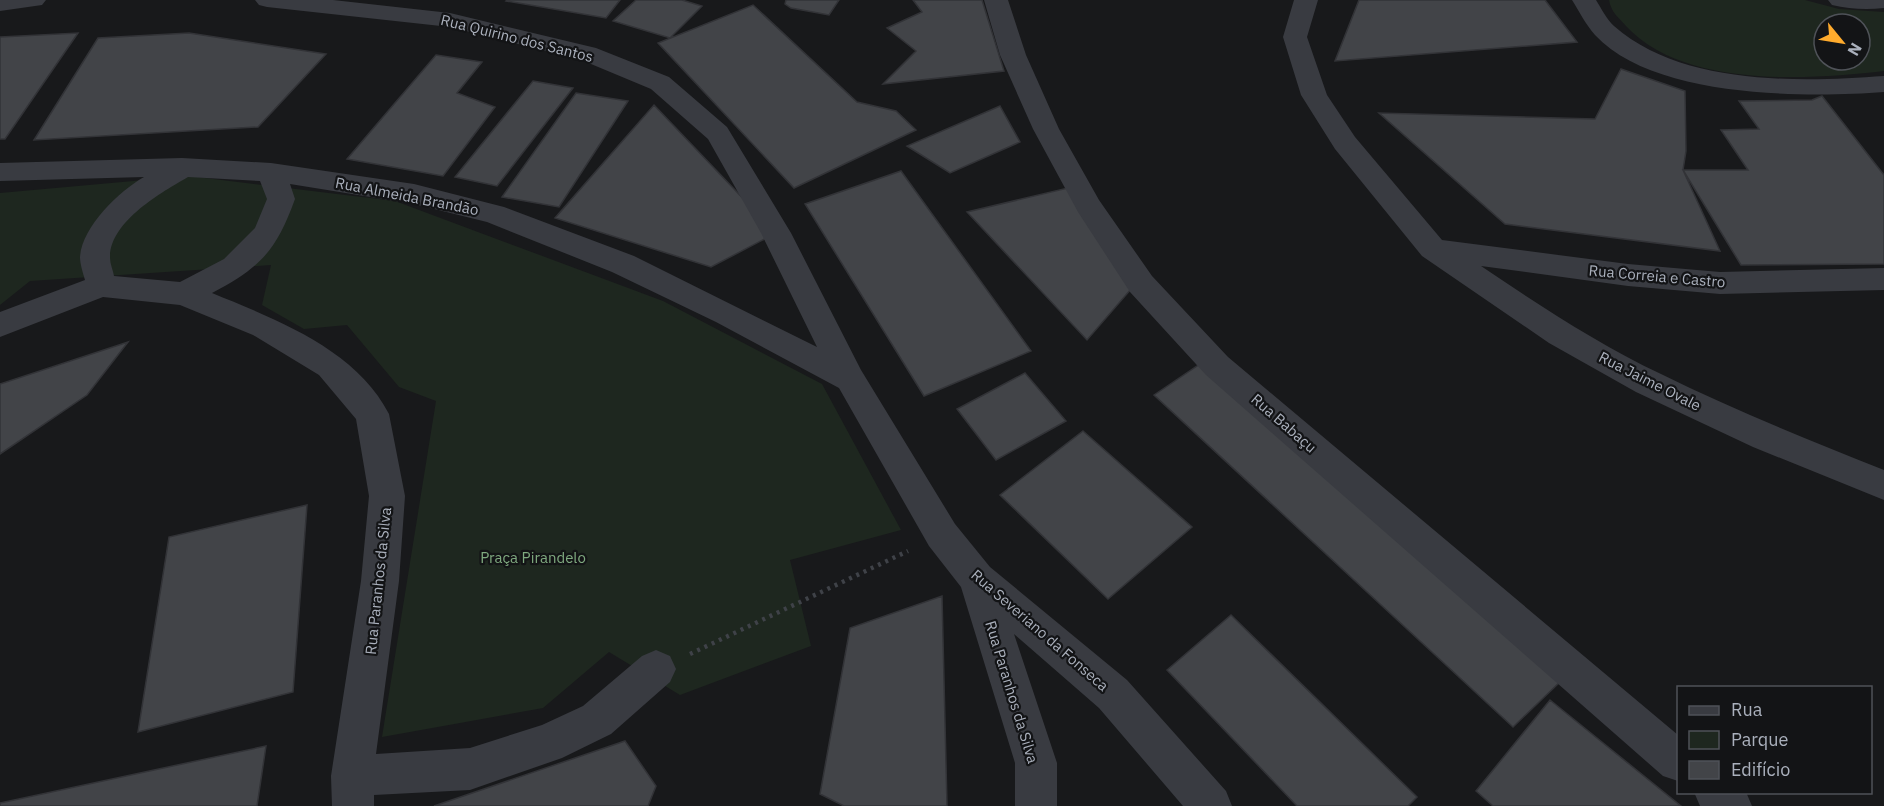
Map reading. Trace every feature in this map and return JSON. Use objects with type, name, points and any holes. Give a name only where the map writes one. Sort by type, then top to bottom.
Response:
[{"type":"street","points":[[0,4],[34,0]]},
{"type":"street","name":"Rua Quirino dos Santos","points":[[267,0],[450,20],[587,53],[660,83],[718,133],[776,233],[850,379]]},
{"type":"street","name":"Rua Babaçu","points":[[996,0],[1013,55],[1046,129],[1088,206],[1141,284],[1217,366],[1677,760]]},
{"type":"street","name":"Rua Jaime Ovale","points":[[1306,0],[1295,37],[1314,95],[1345,143],[1432,248],[1560,334],[1648,383],[1765,437],[1884,484]]},
{"type":"street","points":[[1584,0],[1590,14],[1620,45],[1665,67],[1722,80],[1780,88],[1848,88],[1884,84]]},
{"type":"street","points":[[1840,0],[1884,1]]},
{"type":"street","points":[[102,286],[94,256],[108,223],[140,192],[182,167]]},
{"type":"street","name":"Rua Almeida Brandão","points":[[0,172],[182,167],[271,172],[414,194],[494,214],[623,264],[727,314],[850,379]]},
{"type":"street","points":[[184,294],[235,267],[268,233],[281,199],[271,172]]},
{"type":"street","name":"Rua Correia e Castro","points":[[1432,248],[1526,263],[1720,283],[1884,279]]},
{"type":"street","name":"Rua Paranhos da Silva","points":[[0,325],[102,286],[184,294],[264,327],[330,366],[372,414],[387,496],[380,581],[353,791]]},
{"type":"street","name":"Rua Severiano da Fonseca","points":[[850,379],[942,535],[977,579],[1113,694],[1211,806]]},
{"type":"street","name":"Rua Paranhos da Silva","points":[[977,579],[1036,763],[1036,806]]},
{"type":"street","points":[[353,791],[470,769],[548,744],[597,720],[656,669]]},
{"type":"street","points":[[1717,794],[1731,806]]},
{"type":"path","points":[[656,669],[942,535]]},
{"type":"green space","points":[[1609,0],[1805,0],[1839,9],[1884,12],[1884,71],[1853,74],[1784,77],[1712,70],[1680,60],[1650,46],[1626,26],[1611,8]]},
{"type":"green space","name":"Praça Pirandelo","points":[[189,176],[395,201],[663,301],[822,384],[901,530],[790,560],[811,646],[680,695],[609,652],[543,708],[382,737],[436,401],[399,387],[347,325],[304,329],[262,305],[271,265],[30,281],[0,305],[0,193]]},
{"type":"building","points":[[507,0],[620,0],[606,18],[506,1]]},
{"type":"building","points":[[636,0],[682,0],[702,6],[670,38],[613,21]]},
{"type":"building","points":[[786,0],[839,0],[829,15],[791,8],[785,4]]},
{"type":"building","points":[[913,0],[982,0],[1004,71],[883,84],[916,51],[887,28],[922,12]]},
{"type":"building","points":[[1359,0],[1545,0],[1577,42],[1335,61]]},
{"type":"building","points":[[753,5],[857,102],[896,111],[916,130],[794,188],[658,43]]},
{"type":"building","points":[[78,33],[5,139],[0,139],[0,37]]},
{"type":"building","points":[[189,33],[326,54],[258,127],[34,140],[98,38]]},
{"type":"building","points":[[436,55],[482,62],[457,93],[495,107],[443,176],[347,159]]},
{"type":"building","points":[[1621,69],[1685,91],[1686,151],[1683,170],[1720,251],[1505,224],[1379,113],[1595,119]]},
{"type":"building","points":[[533,81],[573,88],[497,186],[455,177]]},
{"type":"building","points":[[576,93],[628,101],[559,207],[502,197]]},
{"type":"building","points":[[1822,96],[1884,175],[1884,264],[1741,265],[1683,170],[1748,170],[1721,130],[1759,129],[1739,101],[1812,100]]},
{"type":"building","points":[[654,105],[776,233],[711,267],[555,218]]},
{"type":"building","points":[[1000,106],[1020,142],[950,173],[907,146]]},
{"type":"building","points":[[901,171],[1031,351],[924,396],[805,204]]},
{"type":"building","points":[[1072,187],[1132,288],[1087,340],[967,212]]},
{"type":"building","points":[[128,342],[87,395],[0,454],[0,384]]},
{"type":"building","points":[[1203,362],[1563,679],[1513,727],[1154,395]]},
{"type":"building","points":[[1025,373],[1066,421],[996,460],[957,409]]},
{"type":"building","points":[[1083,431],[1192,527],[1108,599],[1000,495]]},
{"type":"building","points":[[307,505],[293,692],[138,732],[169,537]]},
{"type":"building","points":[[942,596],[947,806],[844,806],[820,794],[850,628]]},
{"type":"building","points":[[1231,615],[1417,797],[1408,806],[1297,806],[1167,670]]},
{"type":"building","points":[[1550,700],[1681,806],[1493,806],[1476,791]]},
{"type":"building","points":[[625,741],[656,786],[648,806],[434,806]]},
{"type":"building","points":[[266,746],[257,806],[0,806],[0,803]]}]
